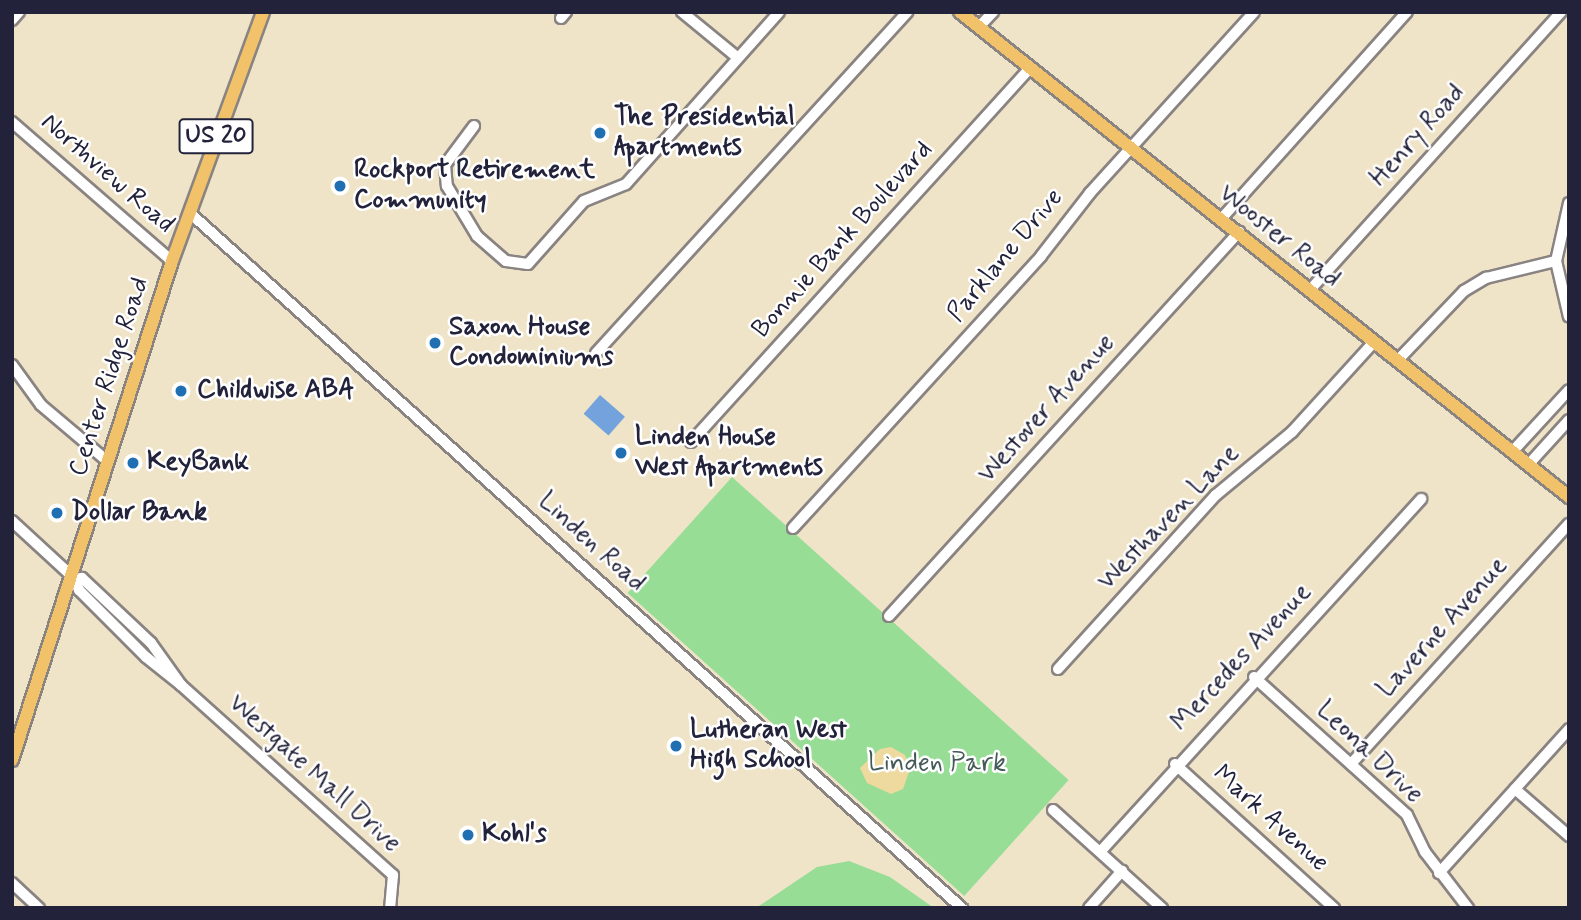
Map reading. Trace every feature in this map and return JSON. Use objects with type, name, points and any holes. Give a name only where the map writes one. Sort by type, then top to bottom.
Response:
[{"type":"main road","name":"Center Ridge Road","points":[[12,760],[73,577],[106,460],[172,261],[263,12]]},
{"type":"main road","name":"Wooster Road","points":[[960,12],[1569,497]]},
{"type":"street","points":[[12,20],[19,12]]},
{"type":"street","points":[[682,12],[737,58]]},
{"type":"street","points":[[474,126],[445,165],[447,186],[477,236],[506,261],[528,264],[584,201],[626,184],[779,12]]},
{"type":"street","points":[[596,353],[907,12]]},
{"type":"street","points":[[979,27],[993,12]]},
{"type":"street","name":"Parklane Drive","points":[[793,528],[1041,256],[1129,149],[1254,12]]},
{"type":"street","points":[[1222,218],[1407,12]]},
{"type":"street","name":"Henry Road","points":[[1309,291],[1561,12]]},
{"type":"street","name":"Bonnie Bank Boulevard","points":[[691,442],[1030,68]]},
{"type":"street","name":"Northview Road","points":[[12,122],[172,261]]},
{"type":"street","points":[[1569,203],[1556,261],[1569,317]]},
{"type":"street","name":"Linden Road","points":[[190,213],[962,908]]},
{"type":"street","name":"Westover Avenue","points":[[889,616],[1239,232]]},
{"type":"street","points":[[1397,360],[1464,291],[1486,278],[1556,261]]},
{"type":"street","name":"Westhaven Lane","points":[[1058,669],[1216,495],[1292,432],[1374,342]]},
{"type":"street","points":[[12,365],[41,405],[106,460]]},
{"type":"street","points":[[1512,452],[1569,390]]},
{"type":"street","points":[[1528,465],[1569,420]]},
{"type":"street","name":"Mercedes Avenue","points":[[1101,851],[1254,677],[1421,499]]},
{"type":"street","name":"Westgate Mall Drive","points":[[12,521],[73,577],[99,610],[393,875],[390,908]]},
{"type":"street","name":"Laverne Avenue","points":[[1351,764],[1569,524]]},
{"type":"street","name":"Leona Drive","points":[[1254,677],[1407,815],[1439,873],[1468,908]]},
{"type":"street","points":[[1439,873],[1569,729]]},
{"type":"street","name":"Mark Avenue","points":[[1175,764],[1334,908]]},
{"type":"street","points":[[1515,789],[1569,836]]},
{"type":"street","points":[[1054,810],[1163,908]]},
{"type":"street","points":[[1089,908],[1122,872]]},
{"type":"street","points":[[12,883],[39,908]]},
{"type":"green space","name":"Linden Park","points":[[732,477],[1069,780],[964,896],[628,593]]},
{"type":"green space","points":[[849,861],[890,877],[934,908],[756,908],[817,867]]},
{"type":"sand","points":[[891,747],[905,755],[910,769],[903,789],[891,794],[867,783],[860,768],[880,749]]},
{"type":"water","points":[[600,395],[625,417],[609,436],[584,414]]},
{"type":"place","name":"The Presidential Apartments","points":[[600,133]]},
{"type":"place","name":"Rockport Retirement Community","points":[[340,186]]},
{"type":"place","name":"Saxon House Condominiums","points":[[435,343]]},
{"type":"place","name":"Childwise ABA","points":[[181,391]]},
{"type":"place","name":"Linden House West Apartments","points":[[621,453]]},
{"type":"place","name":"KeyBank","points":[[133,463]]},
{"type":"place","name":"Dollar Bank","points":[[57,513]]},
{"type":"place","name":"Lutheran West High School","points":[[676,746]]},
{"type":"place","name":"Kohl's","points":[[468,835]]}]
